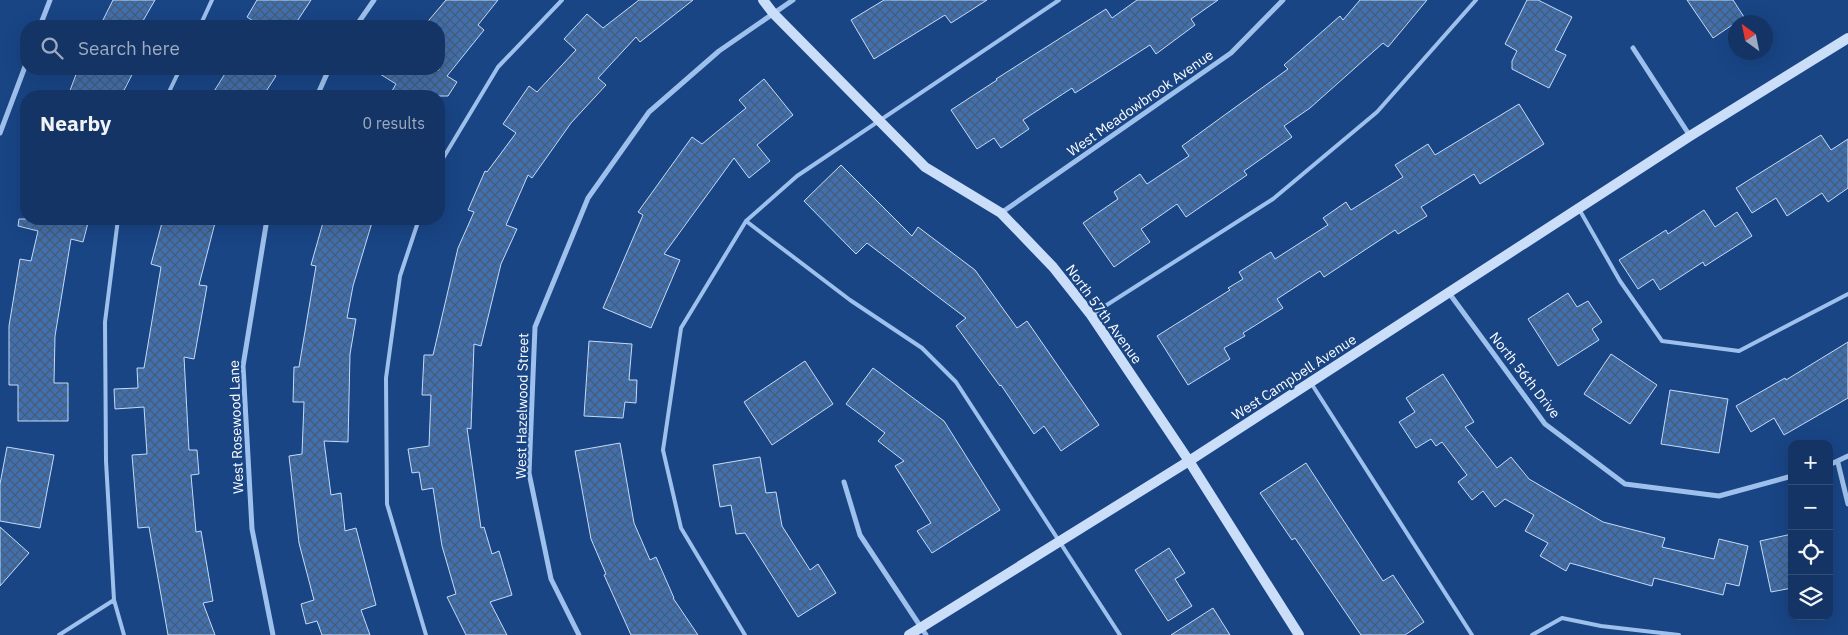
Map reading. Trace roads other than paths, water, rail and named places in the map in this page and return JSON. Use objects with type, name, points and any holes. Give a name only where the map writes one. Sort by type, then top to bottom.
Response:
[{"type":"street","points":[[42,20],[50,0]]},
{"type":"street","points":[[360,20],[374,0]]},
{"type":"street","name":"North 57th Avenue","points":[[763,0],[773,13],[925,167],[1001,213],[1053,267],[1091,315],[1189,461],[1299,635]]},
{"type":"street","name":"West Hazelwood Street","points":[[579,635],[550,579],[530,473],[535,327],[588,198],[649,112],[719,51],[794,0]]},
{"type":"street","name":"West Meadowbrook Avenue","points":[[1001,213],[1231,53],[1283,0]]},
{"type":"street","name":"West Campbell Avenue","points":[[909,635],[924,631],[1059,542],[1311,383],[1690,136],[1848,38]]},
{"type":"street","points":[[1633,48],[1690,136]]},
{"type":"street","points":[[0,133],[22,75]]},
{"type":"street","points":[[320,90],[326,75]]},
{"type":"street","name":"West Rosewood Lane","points":[[265,225],[242,366],[252,529],[273,635]]},
{"type":"street","name":"North 56th Drive","points":[[1449,293],[1545,424],[1626,484],[1719,496],[1788,477]]},
{"type":"street","points":[[1833,464],[1848,456]]},
{"type":"street","points":[[1838,462],[1848,504]]},
{"type":"street","points":[[844,482],[860,535],[924,631]]},
{"type":"lane","points":[[203,20],[212,0]]},
{"type":"lane","points":[[445,155],[498,67],[562,0]]},
{"type":"lane","points":[[745,635],[680,528],[663,450],[681,328],[746,221],[797,176],[1059,0]]},
{"type":"lane","points":[[1091,315],[1273,200],[1377,112],[1476,0]]},
{"type":"lane","points":[[169,90],[177,75]]},
{"type":"lane","points":[[1579,209],[1620,281],[1662,342],[1739,351],[1848,294]]},
{"type":"lane","points":[[746,221],[850,300],[922,348],[956,382],[1120,635]]},
{"type":"lane","points":[[117,225],[105,322],[106,461],[114,600],[124,635]]},
{"type":"lane","points":[[417,225],[400,276],[386,378],[387,504],[426,635]]},
{"type":"lane","points":[[1311,383],[1472,635]]},
{"type":"lane","points":[[59,635],[114,600]]},
{"type":"lane","points":[[1532,635],[1562,618],[1601,626],[1679,635]]}]
